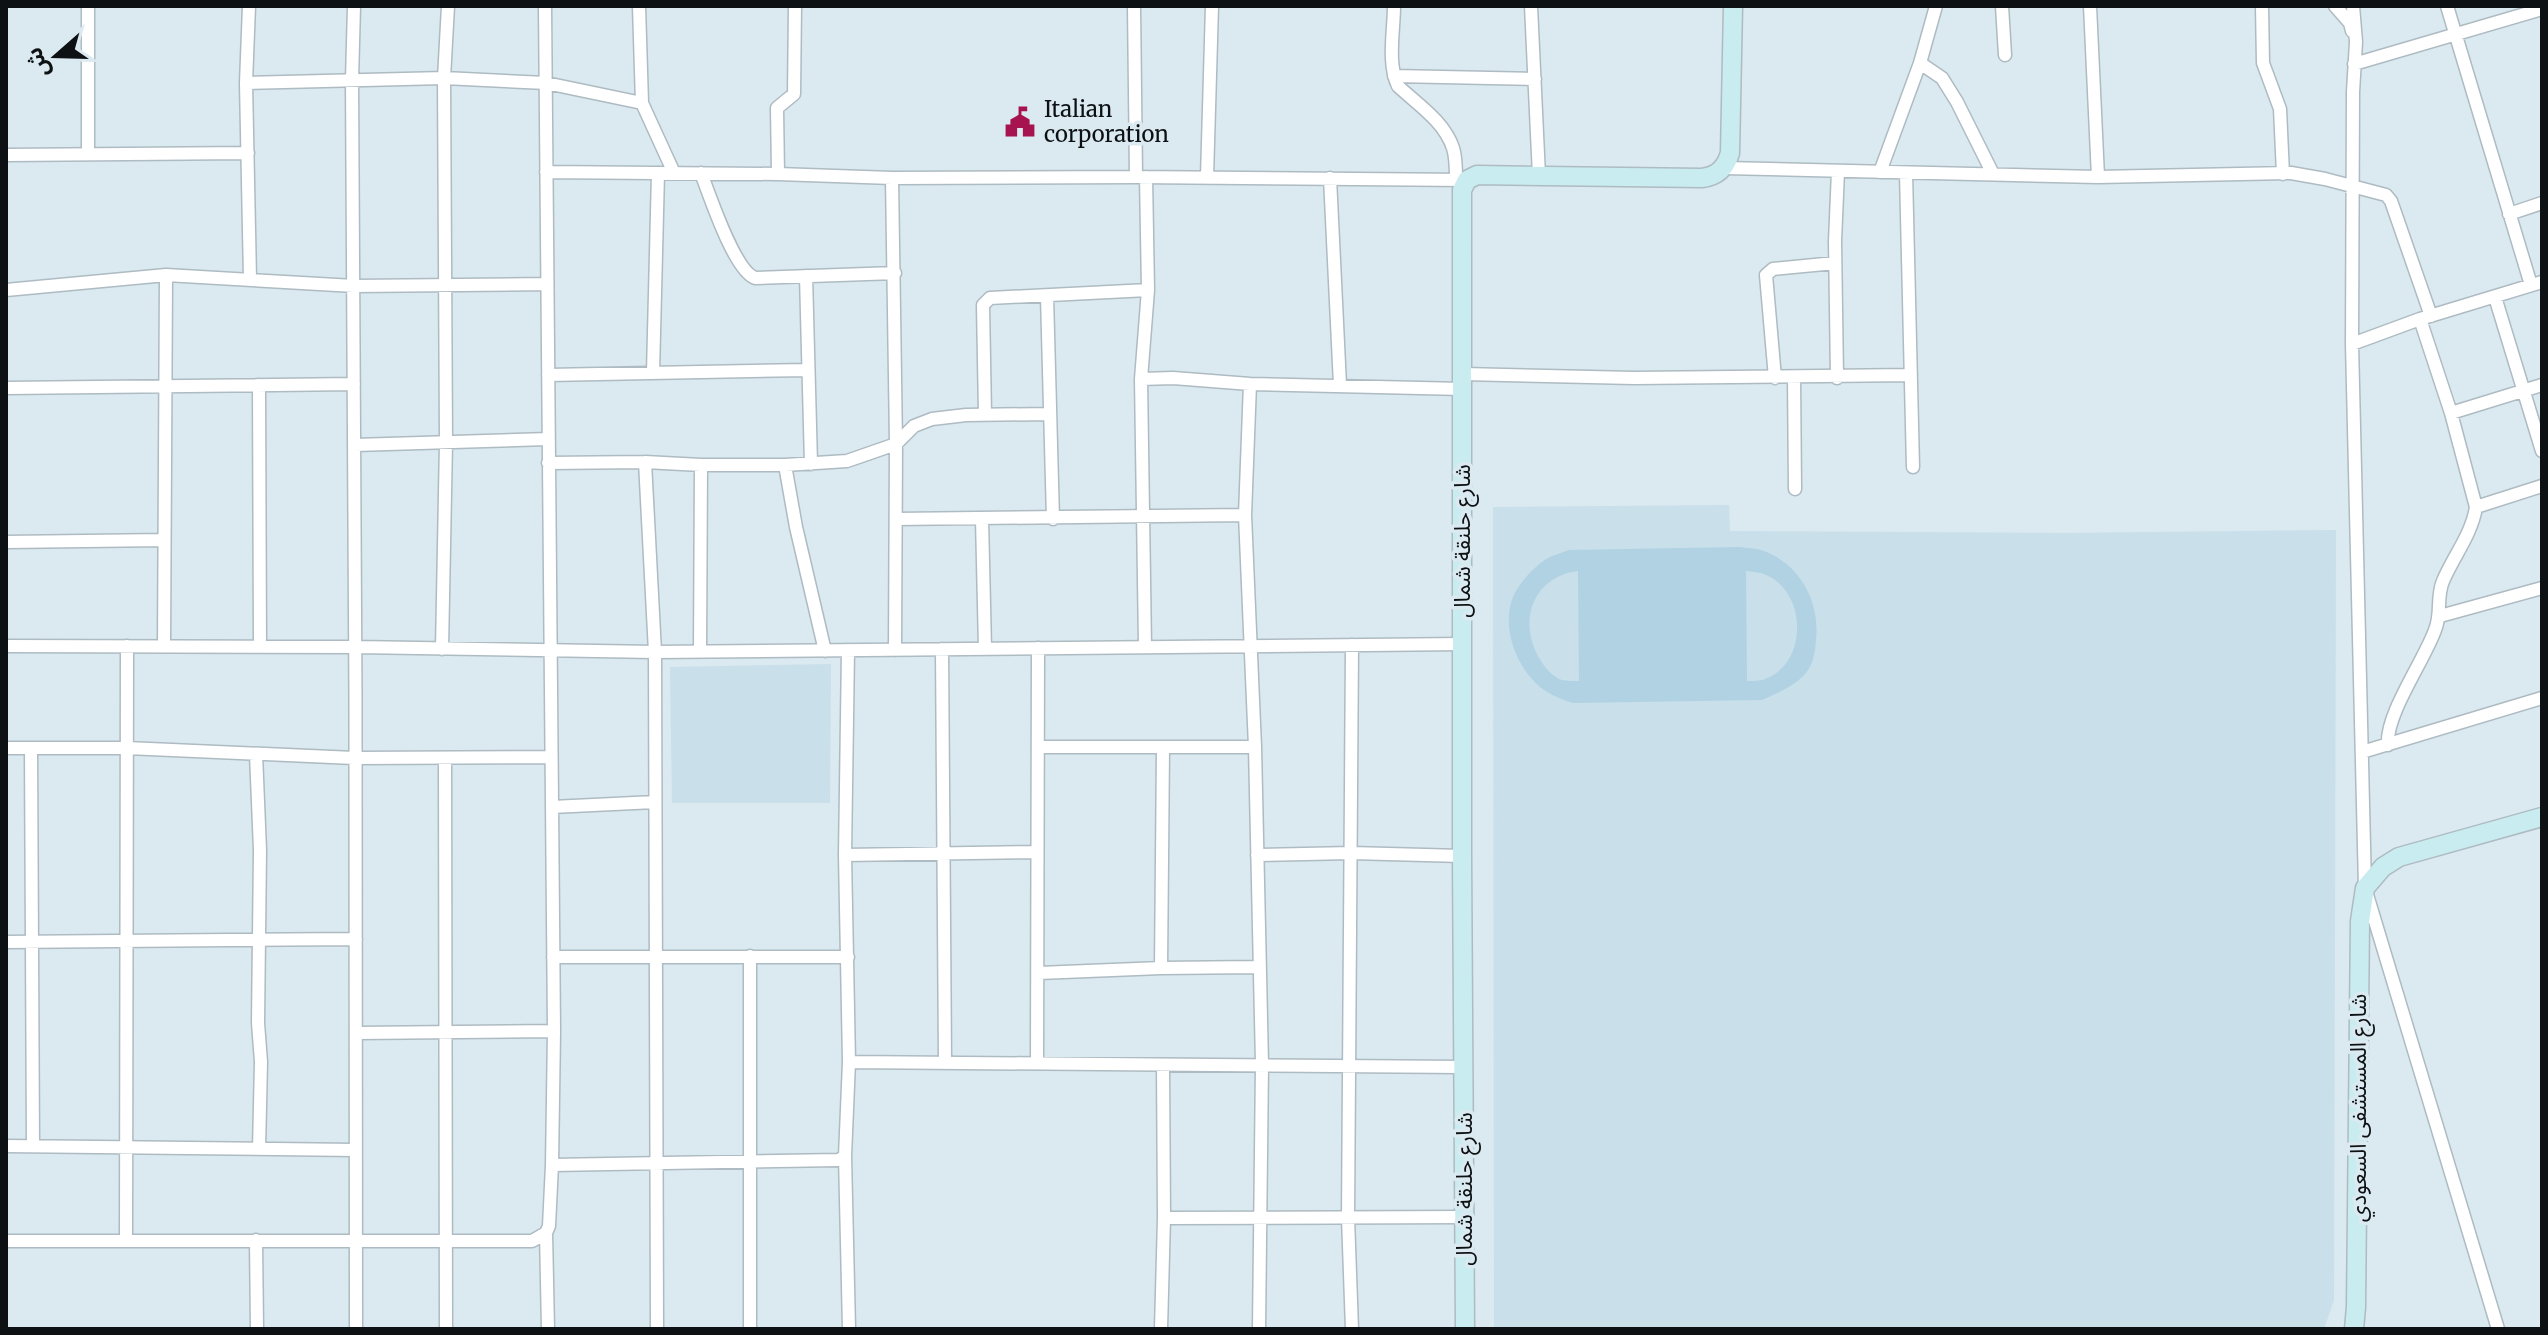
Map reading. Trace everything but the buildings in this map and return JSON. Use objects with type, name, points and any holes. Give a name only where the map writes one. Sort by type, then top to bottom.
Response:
[{"type":"street","points":[[88,6],[88,154]]},
{"type":"street","points":[[249,6],[246,83],[250,279]]},
{"type":"street","points":[[354,6],[356,1329]]},
{"type":"street","points":[[442,649],[446,442],[444,78],[448,6]]},
{"type":"street","points":[[545,6],[554,1031],[551,1198],[546,1233],[548,1329]]},
{"type":"street","points":[[639,6],[642,103],[674,173]]},
{"type":"street","points":[[778,174],[777,108],[794,94],[795,6]]},
{"type":"street","points":[[1134,6],[1148,290],[1141,379],[1145,647]]},
{"type":"street","points":[[1207,177],[1212,6]]},
{"type":"street","points":[[1394,6],[1394,76],[1398,86],[1448,135],[1461,180]]},
{"type":"street","points":[[1531,6],[1539,176]]},
{"type":"street","points":[[1724,168],[1730,153],[1733,6]]},
{"type":"street","points":[[1880,172],[1920,63],[1936,6]]},
{"type":"street","points":[[2002,6],[2005,55]]},
{"type":"street","points":[[2090,6],[2098,177]]},
{"type":"street","points":[[2262,6],[2263,63],[2280,109],[2283,174]]},
{"type":"street","points":[[2335,6],[2350,23],[2356,42]]},
{"type":"street","points":[[2353,6],[2356,42],[2352,344],[2365,888],[2498,1329]]},
{"type":"street","points":[[2352,344],[2537,284],[2509,214],[2447,6]]},
{"type":"street","points":[[2354,64],[2542,9]]},
{"type":"street","points":[[1920,63],[1942,78],[1993,174]]},
{"type":"street","points":[[1394,76],[1535,79]]},
{"type":"street","points":[[246,83],[444,78],[546,83],[642,103]]},
{"type":"street","points":[[6,155],[248,153]]},
{"type":"street","points":[[546,172],[892,178],[1461,180],[1484,175],[1702,178],[1724,168],[2098,177],[2283,174],[2325,179],[2386,195],[2391,201],[2426,318],[2476,507],[2474,519],[2443,582],[2440,616],[2429,644],[2389,725],[2388,745]]},
{"type":"street","points":[[1837,378],[1835,263],[1838,171]]},
{"type":"street","points":[[653,373],[658,173]]},
{"type":"street","points":[[701,173],[736,259],[747,275],[755,278],[895,273]]},
{"type":"street","points":[[1906,173],[1913,467]]},
{"type":"street","points":[[892,178],[895,650]]},
{"type":"street","points":[[1330,178],[1340,385]]},
{"type":"street","name":"شارع حلنقة شمال","points":[[1461,180],[1465,1329]]},
{"type":"street","points":[[2509,214],[2542,203]]},
{"type":"street","points":[[1775,378],[1766,275],[1773,269],[1835,263]]},
{"type":"street","points":[[6,290],[166,275],[354,286],[547,284]]},
{"type":"street","points":[[164,646],[166,275]]},
{"type":"street","points":[[806,276],[811,464]]},
{"type":"street","points":[[985,415],[983,305],[990,298],[1148,290]]},
{"type":"street","points":[[1047,296],[1053,519]]},
{"type":"street","points":[[2495,297],[2542,451]]},
{"type":"street","points":[[548,375],[807,370]]},
{"type":"street","points":[[1141,379],[1340,385],[1911,375]]},
{"type":"street","points":[[1794,378],[1795,489]]},
{"type":"street","points":[[6,388],[354,384]]},
{"type":"street","points":[[1250,384],[1245,515],[1255,747],[1262,1064],[1259,1329]]},
{"type":"street","points":[[259,385],[260,647]]},
{"type":"street","points":[[2451,413],[2542,385]]},
{"type":"street","points":[[548,463],[785,465],[847,461],[896,444],[914,426],[932,419],[1049,414]]},
{"type":"street","points":[[355,445],[548,439]]},
{"type":"street","points":[[645,462],[655,652],[657,1329]]},
{"type":"street","points":[[700,652],[701,465]]},
{"type":"street","points":[[785,465],[825,651]]},
{"type":"street","points":[[2476,507],[2542,486]]},
{"type":"street","points":[[896,519],[1245,515]]},
{"type":"street","points":[[982,519],[985,649]]},
{"type":"street","points":[[6,542],[164,540]]},
{"type":"street","points":[[2440,616],[2542,588]]},
{"type":"street","points":[[6,646],[700,652],[1462,644]]},
{"type":"street","points":[[1352,645],[1348,1218],[1352,1329]]},
{"type":"street","points":[[126,1241],[127,646]]},
{"type":"street","points":[[1037,1063],[1038,648]]},
{"type":"street","points":[[942,649],[945,1062]]},
{"type":"street","points":[[848,650],[845,855],[849,1062],[845,1156],[849,1329]]},
{"type":"street","points":[[2362,752],[2542,698]]},
{"type":"street","points":[[1038,747],[1255,747]]},
{"type":"street","points":[[6,748],[127,748],[354,758],[551,757]]},
{"type":"street","points":[[31,748],[33,1146]]},
{"type":"street","points":[[1161,968],[1163,748]]},
{"type":"street","points":[[256,754],[260,850],[259,1149]]},
{"type":"street","points":[[445,758],[446,1329]]},
{"type":"street","points":[[552,807],[655,802]]},
{"type":"street","points":[[2365,888],[2383,867],[2399,857],[2542,817]]},
{"type":"street","points":[[845,855],[1037,852]]},
{"type":"street","points":[[1257,855],[1351,853],[1462,856]]},
{"type":"street","name":"شارع المستشفى السعودي","points":[[2354,1329],[2359,1119],[2358,946],[2365,888]]},
{"type":"street","points":[[6,942],[356,939]]},
{"type":"street","points":[[750,956],[750,1329]]},
{"type":"street","points":[[553,957],[848,957]]},
{"type":"street","points":[[1039,973],[1258,967]]},
{"type":"street","points":[[356,1033],[554,1031]]},
{"type":"street","points":[[849,1062],[1463,1067]]},
{"type":"street","points":[[1161,1329],[1163,1065]]},
{"type":"street","points":[[6,1146],[356,1150]]},
{"type":"street","points":[[552,1165],[750,1159],[832,1161],[845,1156]]},
{"type":"street","points":[[1164,1218],[1464,1217]]},
{"type":"street","points":[[6,1241],[532,1241],[546,1233]]},
{"type":"street","points":[[256,1240],[257,1329]]},
{"type":"shaded area","points":[[1729,505],[1730,531],[2064,533],[2336,530],[2334,1300],[2324,1329],[1494,1329],[1493,507]]},
{"type":"shaded area","points":[[1739,547],[1761,550],[1777,557],[1798,575],[1815,612],[1815,650],[1810,668],[1795,683],[1762,700],[1573,703],[1552,695],[1531,679],[1518,658],[1510,633],[1510,609],[1513,597],[1532,571],[1546,559],[1569,550]],"holes":[[[1578,571],[1579,681],[1566,681],[1559,679],[1541,661],[1530,632],[1530,618],[1539,592],[1549,582]],[[1746,571],[1764,574],[1778,582],[1795,610],[1797,626],[1789,658],[1779,671],[1758,681],[1747,681]]]},
{"type":"shaded area","points":[[831,664],[830,803],[672,803],[670,667]]},
{"type":"place","name":"Italian corporation","points":[[1020,122]]}]
